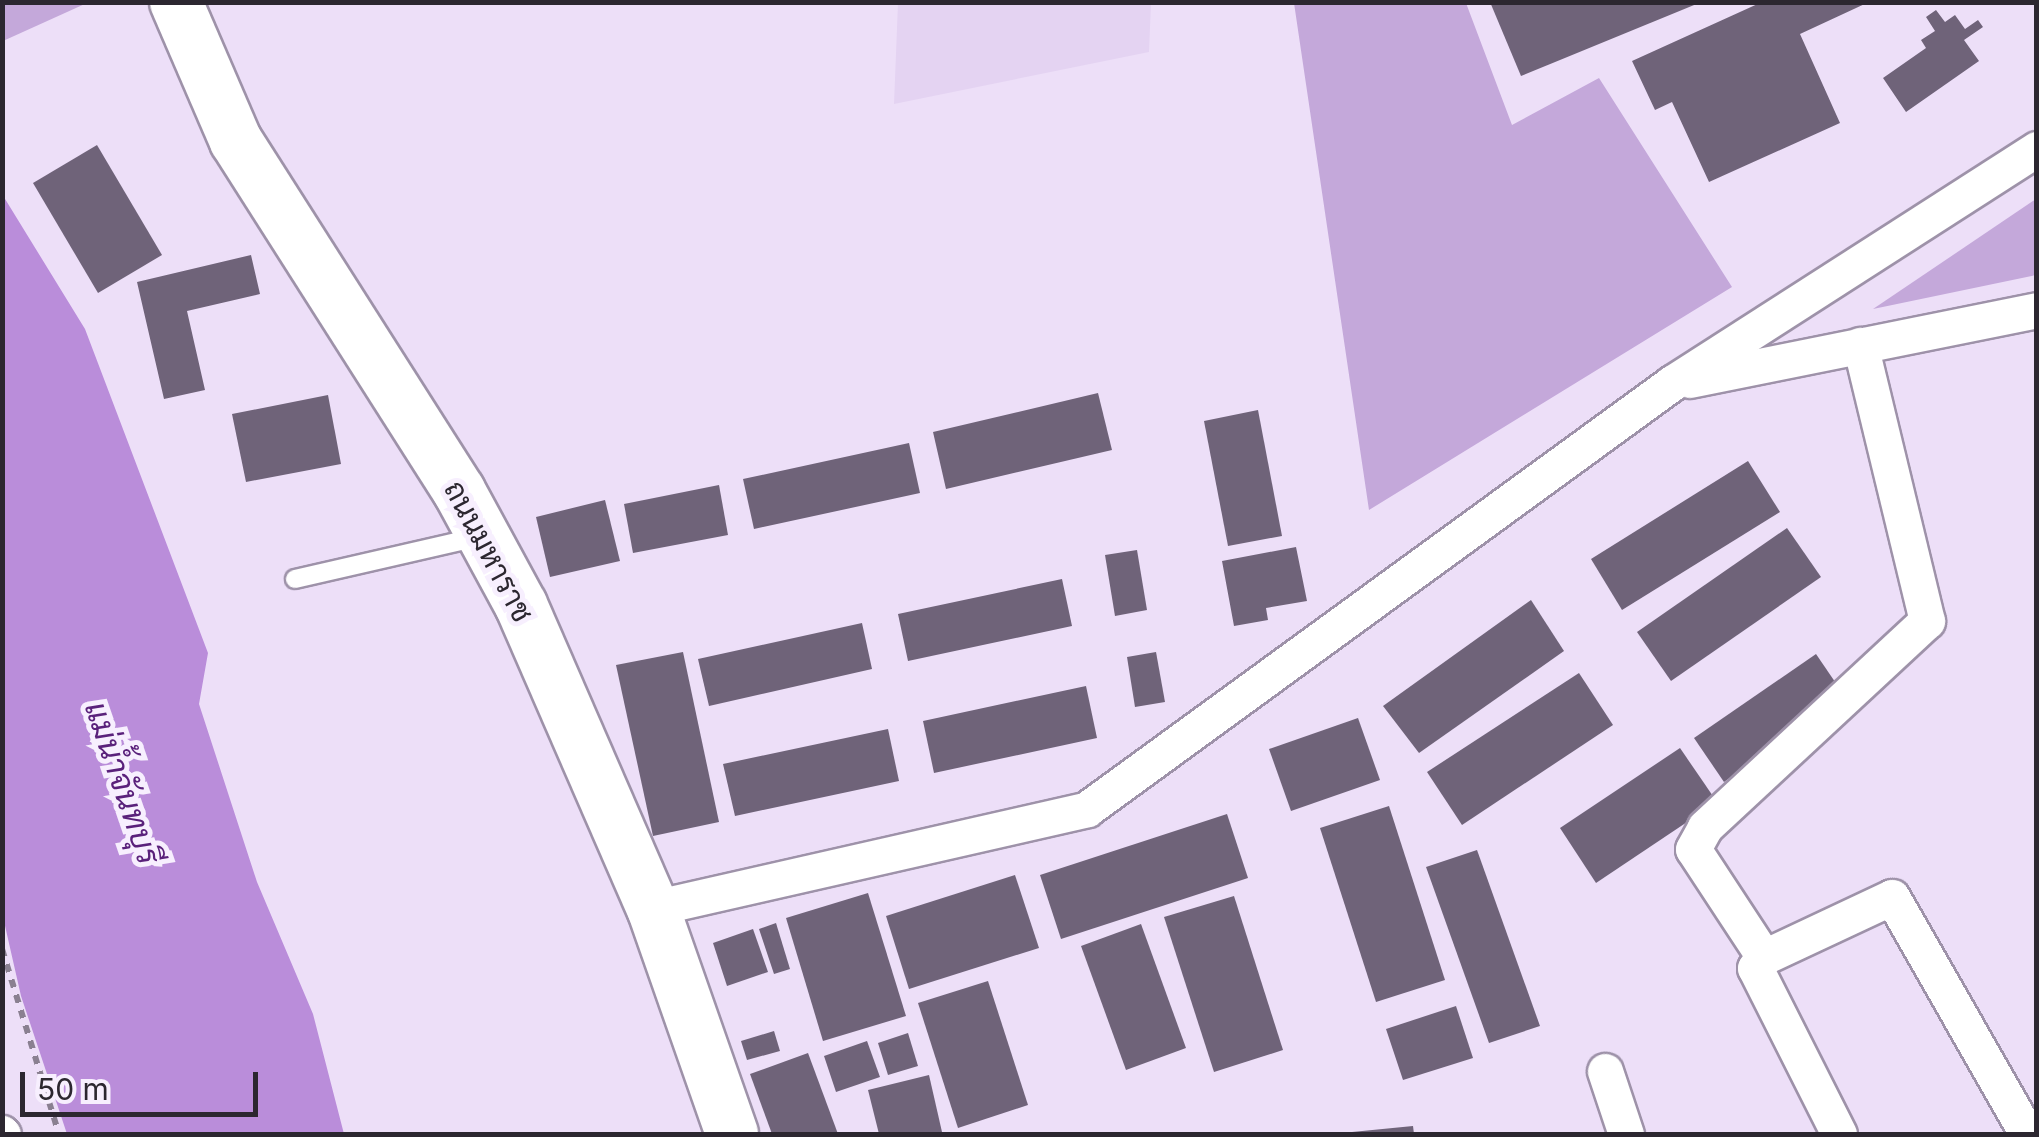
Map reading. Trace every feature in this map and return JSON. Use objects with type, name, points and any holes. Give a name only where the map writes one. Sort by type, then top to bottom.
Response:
[{"type":"street","name":"ถนนมหาราช","points":[[176,2],[236,142],[483,536],[521,605],[653,908],[732,1134]]},
{"type":"street","points":[[653,908],[1087,809],[1672,383],[2036,149]]},
{"type":"street","points":[[1672,383],[2036,310]]},
{"type":"street","points":[[1764,956],[1693,849],[1705,827],[1928,621],[1860,345]]},
{"type":"street","points":[[1839,1134],[1755,968],[1764,956],[1892,897],[2026,1134]]},
{"type":"street","points":[[1605,1071],[1626,1134]]},
{"type":"lane","points":[[294,579],[483,536]]},
{"type":"path","points":[[2,950],[59,1134]]},
{"type":"shaded area","points":[[3,2],[87,2],[87,3],[3,41]]},
{"type":"shaded area","points":[[898,3],[1151,3],[1149,52],[894,104]]},
{"type":"shaded area","points":[[1294,3],[1466,3],[1512,125],[1599,78],[1732,287],[1369,510]]},
{"type":"shaded area","points":[[2036,199],[2036,275],[1873,309]]},
{"type":"water","name":"แม่น้ำจันทบุรี","points":[[2,194],[85,329],[208,653],[199,704],[257,882],[313,1014],[344,1134],[67,1134],[21,996],[3,917]]},
{"type":"building","points":[[1490,2],[1699,2],[1699,3],[1521,76]]},
{"type":"building","points":[[1762,2],[1869,2],[1800,34],[1840,123],[1709,182],[1672,102],[1655,110],[1632,61]]},
{"type":"building","points":[[1936,10],[1945,22],[1955,15],[1965,29],[1978,20],[1983,27],[1964,40],[1979,61],[1906,112],[1883,78],[1926,48],[1921,40],[1935,31],[1926,17]]},
{"type":"building","points":[[97,145],[162,255],[98,293],[33,183]]},
{"type":"building","points":[[251,255],[260,294],[187,311],[205,390],[164,399],[137,282]]},
{"type":"building","points":[[1098,393],[1112,450],[946,489],[933,432]]},
{"type":"building","points":[[328,395],[341,464],[246,482],[232,414]]},
{"type":"building","points":[[1258,410],[1282,536],[1228,546],[1204,421]]},
{"type":"building","points":[[909,443],[920,493],[754,529],[743,479]]},
{"type":"building","points":[[1748,461],[1780,512],[1622,610],[1591,559]]},
{"type":"building","points":[[719,485],[728,535],[633,553],[624,504]]},
{"type":"building","points":[[605,500],[620,561],[550,577],[536,517]]},
{"type":"building","points":[[1787,528],[1821,577],[1671,681],[1637,632]]},
{"type":"building","points":[[1296,547],[1307,601],[1266,608],[1268,620],[1234,626],[1222,561]]},
{"type":"building","points":[[1137,550],[1147,610],[1115,616],[1105,555]]},
{"type":"building","points":[[1062,579],[1072,626],[908,661],[898,614]]},
{"type":"building","points":[[1531,600],[1564,651],[1419,753],[1383,706]]},
{"type":"building","points":[[862,623],[872,669],[709,706],[698,659]]},
{"type":"building","points":[[683,652],[719,822],[653,836],[616,665]]},
{"type":"building","points":[[1156,652],[1165,702],[1135,707],[1127,657]]},
{"type":"building","points":[[1816,654],[1846,698],[1724,782],[1694,738]]},
{"type":"building","points":[[1579,673],[1613,725],[1462,825],[1427,772]]},
{"type":"building","points":[[1086,686],[1097,738],[934,773],[923,721]]},
{"type":"building","points":[[1358,718],[1380,780],[1291,811],[1269,749]]},
{"type":"building","points":[[888,729],[899,781],[735,816],[723,764]]},
{"type":"building","points":[[1680,748],[1717,802],[1596,883],[1560,828]]},
{"type":"building","points":[[1389,806],[1445,980],[1376,1002],[1320,828]]},
{"type":"building","points":[[1227,814],[1248,878],[1061,939],[1040,875]]},
{"type":"building","points":[[1477,850],[1540,1026],[1489,1043],[1426,867]]},
{"type":"building","points":[[1015,875],[1039,948],[909,989],[886,916]]},
{"type":"building","points":[[868,893],[906,1016],[823,1041],[786,918]]},
{"type":"building","points":[[1234,896],[1283,1050],[1214,1072],[1164,917]]},
{"type":"building","points":[[776,923],[790,969],[774,974],[759,929]]},
{"type":"building","points":[[1141,924],[1186,1048],[1126,1070],[1081,946]]},
{"type":"building","points":[[753,929],[768,972],[727,986],[713,943]]},
{"type":"building","points":[[988,981],[1028,1105],[958,1128],[918,1003]]},
{"type":"building","points":[[1456,1006],[1473,1058],[1403,1080],[1386,1029]]},
{"type":"building","points":[[774,1031],[780,1051],[747,1060],[741,1041]]},
{"type":"building","points":[[908,1033],[918,1066],[888,1075],[878,1043]]},
{"type":"building","points":[[867,1041],[880,1077],[836,1092],[824,1056]]},
{"type":"building","points":[[808,1053],[838,1134],[772,1134],[750,1074]]},
{"type":"building","points":[[929,1075],[942,1132],[879,1134],[868,1090]]},
{"type":"building","points":[[1413,1126],[1414,1134],[1352,1134],[1352,1132]]}]
